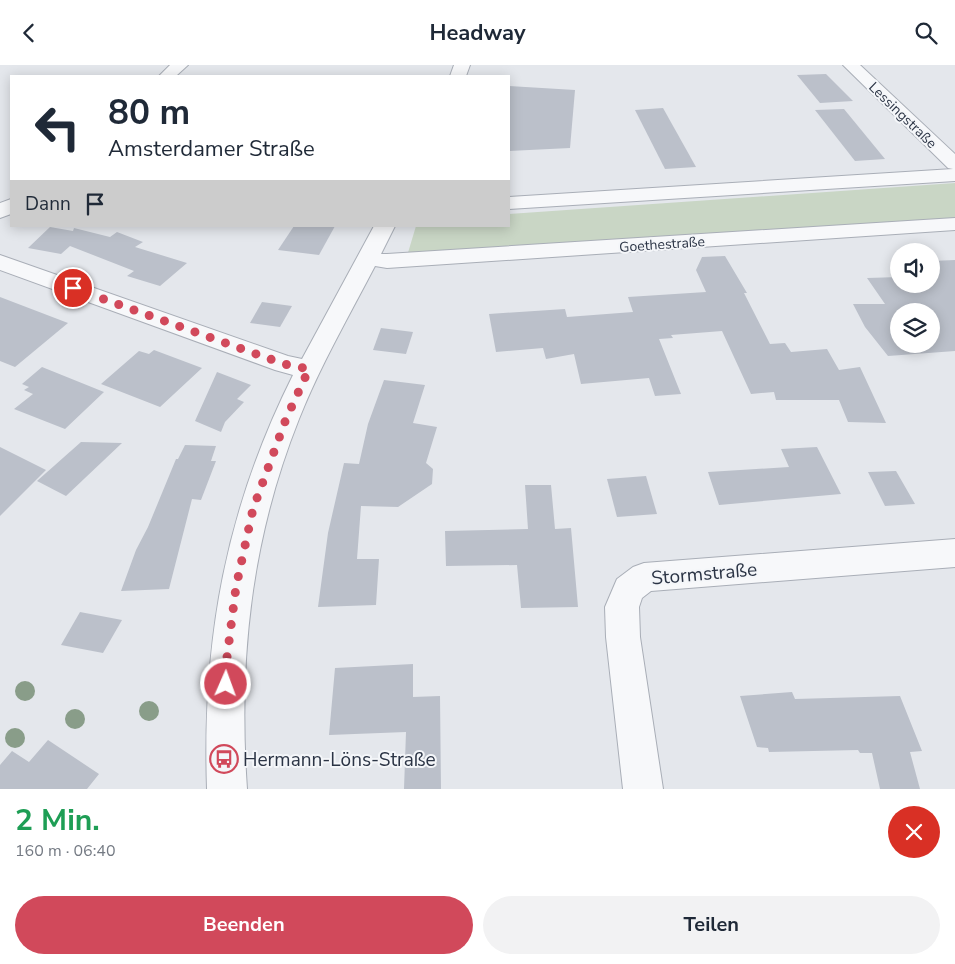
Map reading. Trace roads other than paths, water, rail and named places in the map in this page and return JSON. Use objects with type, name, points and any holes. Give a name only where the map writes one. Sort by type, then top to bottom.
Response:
[{"type":"street","points":[[168,75],[180,65]]},
{"type":"street","name":"Lessingstraße","points":[[851,65],[955,164]]},
{"type":"street","points":[[510,203],[955,175]]},
{"type":"street","name":"Goethestraße","points":[[368,259],[387,261],[955,224]]},
{"type":"street","points":[[227,789],[224,759],[226,665],[236,587],[253,509],[286,419],[309,369],[384,227]]},
{"type":"street","points":[[0,262],[284,364],[309,369]]},
{"type":"street","name":"Stormstraße","points":[[643,789],[623,637],[622,607],[629,589],[644,577],[955,553]]},
{"type":"place","name":"Hermann-Löns-Straße","points":[[224,759]]}]
